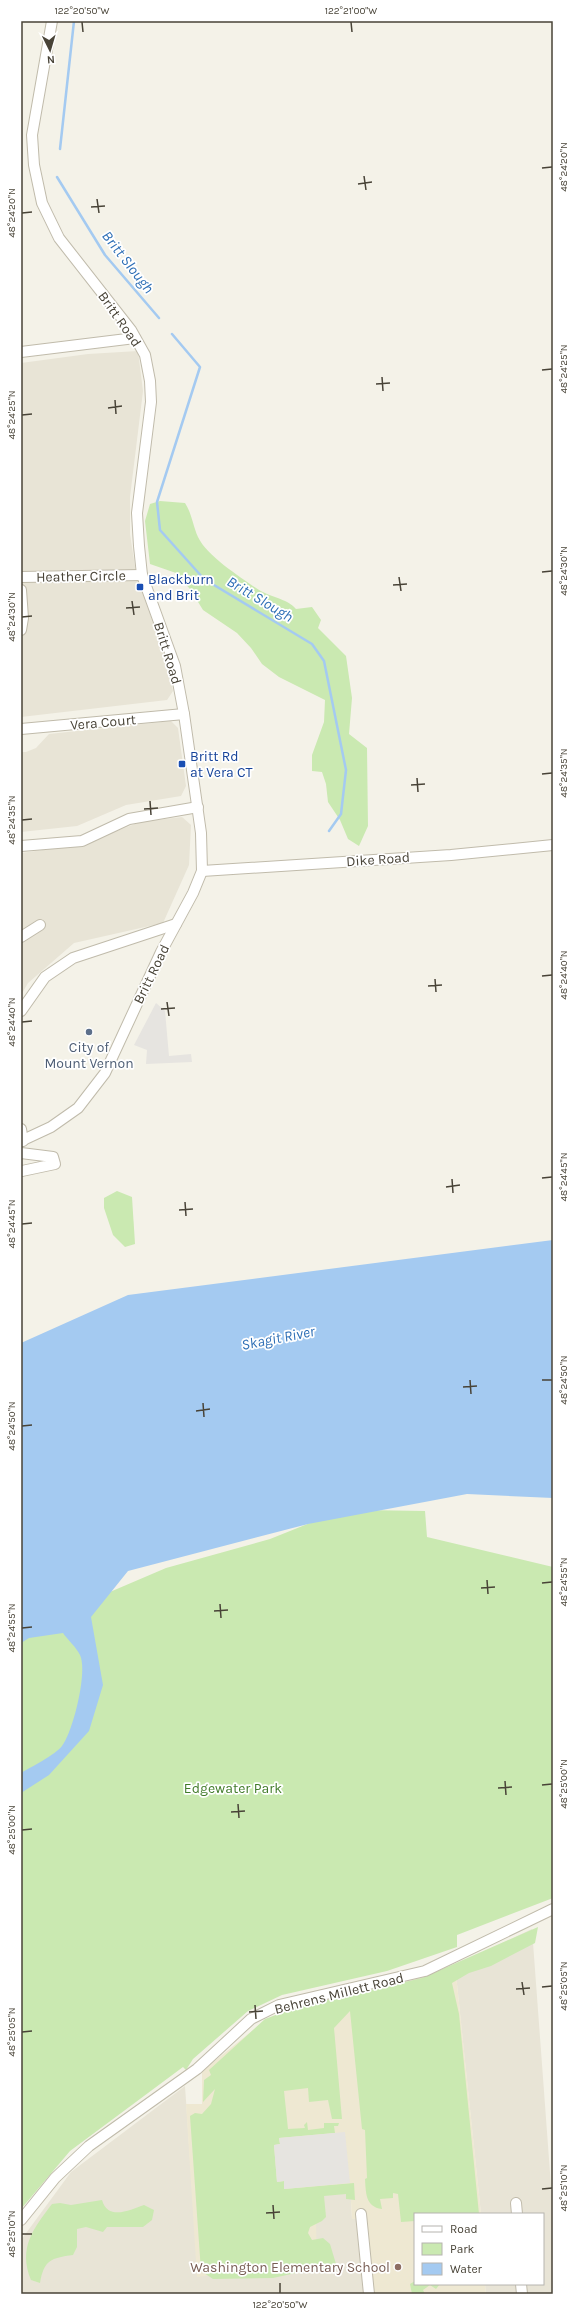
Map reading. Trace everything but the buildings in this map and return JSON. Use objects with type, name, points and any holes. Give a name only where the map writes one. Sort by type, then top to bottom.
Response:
[{"type":"street","name":"Britt Road","points":[[22,1141],[51,1127],[78,1108],[105,1074],[202,871],[201,834],[198,807],[175,666],[142,575],[137,512],[151,395],[145,355],[135,338],[59,238],[42,203],[34,165],[32,135],[52,21]]},
{"type":"street","points":[[21,352],[135,338]]},
{"type":"street","name":"Heather Circle","points":[[21,576],[142,575]]},
{"type":"street","name":"Heather Circle","points":[[21,590],[23,618],[21,630]]},
{"type":"street","name":"Vera Court","points":[[21,729],[184,714]]},
{"type":"street","points":[[21,846],[82,841],[129,819],[198,807]]},
{"type":"street","name":"Dike Road","points":[[202,871],[451,855],[553,845]]},
{"type":"street","points":[[21,1011],[45,977],[73,958],[176,924]]},
{"type":"street","points":[[21,937],[40,925]]},
{"type":"street","points":[[21,1129],[22,1141]]},
{"type":"street","points":[[21,1153],[53,1157],[55,1164],[22,1171]]},
{"type":"street","name":"Behrens Millett Road","points":[[21,2220],[55,2178],[89,2146],[197,2069],[251,2019],[279,2005],[425,1971],[553,1909]]},
{"type":"street","points":[[516,2203],[517,2213]]},
{"type":"street","points":[[362,2214],[369,2294]]},
{"type":"shaded area","points":[[138,351],[143,391],[130,497],[130,534],[136,573],[167,663],[173,691],[167,700],[21,717],[21,363],[88,354]]},
{"type":"shaded area","points":[[171,721],[178,728],[186,786],[181,796],[126,805],[77,826],[21,832],[21,752],[26,752],[36,748],[49,734]]},
{"type":"shaded area","points":[[182,817],[191,825],[189,865],[163,923],[74,943],[28,983],[21,995],[21,853],[80,845],[140,822]]},
{"type":"shaded area","points":[[156,1003],[165,1011],[169,1056],[191,1054],[192,1062],[146,1064],[147,1050],[134,1045]]},
{"type":"shaded area","points":[[532,1929],[553,2213],[553,2294],[486,2294],[485,2285],[544,2285],[544,2213],[481,2213],[455,1965]]},
{"type":"shaded area","name":"Washington Elementary School","points":[[455,1965],[481,2213],[414,2213],[414,2285],[485,2285],[486,2294],[365,2294],[358,2219],[352,2219],[350,2184],[315,2187],[317,2262],[197,2277],[186,2104],[202,2104],[202,2071],[267,2019],[292,2009],[404,1983]]},
{"type":"shaded area","points":[[185,2086],[198,2276],[315,2224],[315,2187],[350,2184],[352,2219],[358,2219],[365,2294],[21,2294],[21,2240],[71,2172]]},
{"type":"shaded area","points":[[345,2132],[350,2183],[284,2189],[284,2181],[277,2182],[274,2145],[280,2144],[279,2138]]},
{"type":"green space","points":[[160,501],[185,503],[202,544],[224,565],[241,578],[261,591],[288,602],[296,609],[312,607],[321,620],[318,628],[346,656],[352,698],[349,734],[367,748],[368,826],[359,846],[348,839],[340,820],[328,802],[326,784],[322,772],[312,771],[312,755],[324,722],[325,700],[279,677],[262,664],[251,648],[237,633],[203,610],[190,589],[176,573],[150,564],[145,521],[150,504]]},
{"type":"green space","points":[[117,1191],[132,1197],[135,1244],[125,1247],[113,1235],[104,1208],[104,1198]]},
{"type":"green space","name":"Edgewater Park","points":[[363,1510],[425,1511],[427,1537],[553,1567],[553,1898],[457,1935],[457,1947],[387,1971],[282,1995],[248,2011],[193,2059],[186,2070],[183,2067],[70,2151],[21,2209],[21,1630],[166,1568],[270,1539],[310,1523]]},
{"type":"green space","name":"Washington Elementary School","points":[[538,1927],[535,1943],[491,1966],[469,1973],[452,1983],[459,2014],[479,2213],[414,2213],[414,2221],[401,2222],[398,2194],[393,2193],[393,2198],[380,2199],[382,2209],[376,2208],[369,2202],[366,2194],[365,2179],[367,2178],[365,2130],[362,2129],[350,2011],[334,2028],[342,2119],[332,2119],[328,2100],[309,2102],[308,2088],[284,2091],[288,2129],[305,2128],[304,2125],[307,2122],[308,2130],[324,2128],[324,2123],[339,2123],[338,2126],[334,2126],[335,2133],[279,2138],[280,2144],[274,2145],[277,2182],[284,2181],[284,2189],[354,2183],[355,2200],[346,2199],[346,2194],[324,2196],[326,2217],[322,2221],[310,2227],[308,2233],[312,2240],[323,2238],[330,2244],[336,2264],[320,2272],[305,2271],[273,2278],[213,2279],[201,2271],[190,2116],[195,2113],[202,2114],[211,2104],[215,2089],[203,2102],[204,2080],[211,2075],[209,2070],[265,2019],[297,2007],[422,1978]]},
{"type":"green space","points":[[102,2200],[109,2210],[114,2212],[126,2211],[144,2205],[154,2210],[152,2220],[143,2227],[107,2227],[103,2232],[86,2227],[77,2229],[77,2247],[73,2255],[59,2257],[46,2265],[40,2283],[31,2280],[27,2269],[27,2248],[39,2222],[52,2204],[60,2203],[71,2205]]},
{"type":"green space","points":[[414,2282],[414,2285],[430,2285],[423,2290],[425,2294],[412,2294],[410,2284]]},
{"type":"green space","points":[[430,2285],[439,2285],[436,2289]]},
{"type":"water","name":"Skagit River","points":[[553,1240],[553,1498],[467,1494],[308,1524],[128,1571],[91,1617],[103,1685],[89,1731],[49,1775],[21,1793],[21,1773],[54,1753],[62,1746],[66,1739],[75,1715],[81,1687],[82,1663],[80,1655],[63,1633],[29,1638],[21,1643],[21,1343],[128,1295]]},
{"type":"waterway","name":"Britt Slough","points":[[60,149],[74,21]]},
{"type":"waterway","name":"Britt Slough","points":[[57,177],[105,255],[159,318]]},
{"type":"waterway","name":"Britt Slough","points":[[172,334],[200,367],[157,502],[160,530],[204,579],[312,644],[324,661],[346,770],[341,814],[329,831]]},
{"type":"place","name":"Blackburn and Brit","points":[[140,587]]},
{"type":"place","name":"Britt Rd at Vera CT","points":[[182,764]]},
{"type":"place","name":"City of Mount Vernon","points":[[89,1032]]},
{"type":"place","name":"Washington Elementary School","points":[[398,2267]]}]
